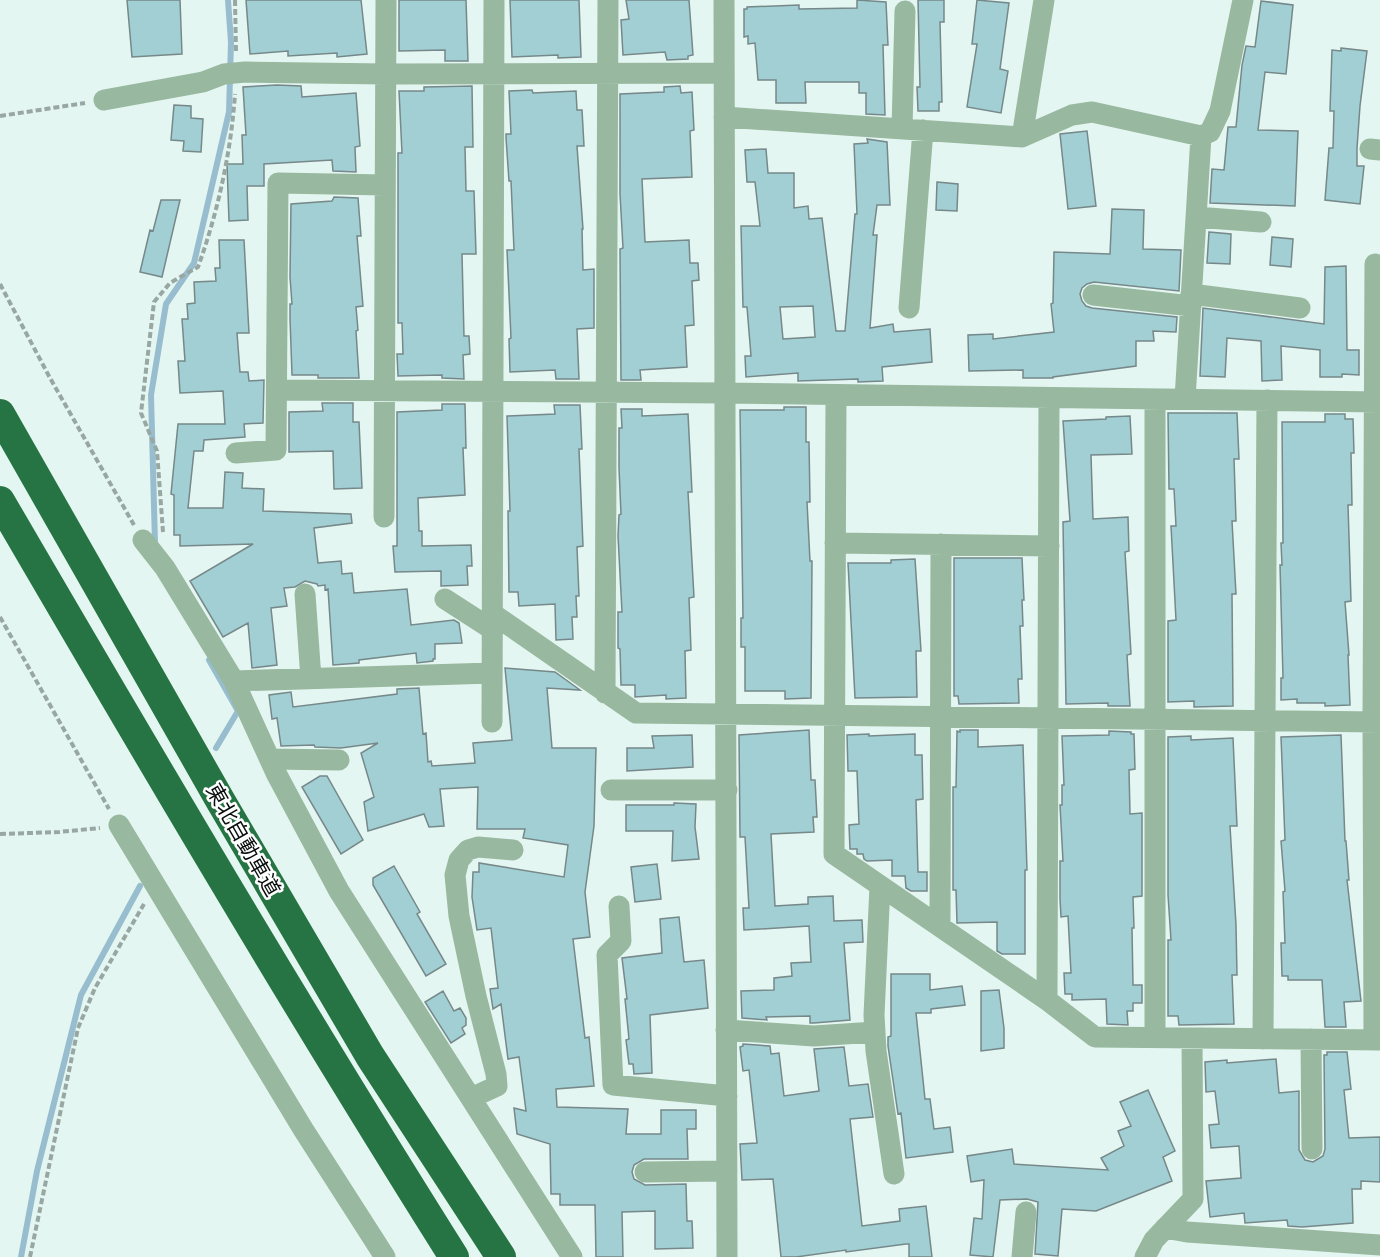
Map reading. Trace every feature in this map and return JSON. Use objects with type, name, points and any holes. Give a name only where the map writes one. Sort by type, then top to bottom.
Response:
[{"type":"highway","name":"東北自動車道","points":[[0,414],[220,800],[370,1056],[501,1257]]},
{"type":"highway","name":"東北自動車道","points":[[0,501],[200,843],[350,1091],[454,1257]]},
{"type":"street","points":[[384,517],[386,0]]},
{"type":"street","points":[[492,723],[494,0]]},
{"type":"street","points":[[605,693],[608,0]]},
{"type":"street","points":[[724,0],[727,1257]]},
{"type":"street","points":[[1022,137],[1044,0]]},
{"type":"street","points":[[724,117],[1022,137],[1072,115],[1092,112],[1201,136],[1210,132],[1220,111],[1243,0]]},
{"type":"street","points":[[902,129],[905,11]]},
{"type":"street","points":[[104,100],[203,82],[229,74],[723,73]]},
{"type":"street","points":[[909,308],[923,130]]},
{"type":"street","points":[[1185,399],[1201,136]]},
{"type":"street","points":[[236,453],[276,450],[278,183],[385,184]]},
{"type":"street","points":[[1196,217],[1261,222]]},
{"type":"street","points":[[836,395],[834,854],[1047,1000],[1095,1036],[1377,1040],[1375,264]]},
{"type":"street","points":[[1093,295],[1300,308]]},
{"type":"street","points":[[276,390],[724,393],[1377,402]]},
{"type":"street","points":[[1047,1000],[1049,398]]},
{"type":"street","points":[[1155,399],[1155,1037]]},
{"type":"street","points":[[1263,1039],[1267,400]]},
{"type":"street","points":[[143,540],[163,565],[234,681],[270,759],[339,891],[572,1257]]},
{"type":"street","points":[[836,543],[1049,546]]},
{"type":"street","points":[[940,926],[941,544]]},
{"type":"street","points":[[305,594],[311,679]]},
{"type":"street","points":[[445,599],[493,622],[636,713],[1376,722]]},
{"type":"street","points":[[234,681],[492,673]]},
{"type":"street","points":[[270,759],[339,760]]},
{"type":"street","points":[[611,790],[727,790]]},
{"type":"street","points":[[119,825],[303,1129],[385,1257]]},
{"type":"street","points":[[471,1098],[497,1086],[459,916],[455,875],[459,860],[468,850],[478,847],[513,850]]},
{"type":"street","points":[[880,886],[874,1015],[894,1174]]},
{"type":"street","points":[[619,906],[621,940],[607,955],[613,1085],[727,1096]]},
{"type":"street","points":[[726,1030],[814,1036],[875,1032]]},
{"type":"street","points":[[1145,1257],[1154,1240],[1192,1199],[1192,1038]]},
{"type":"street","points":[[1311,1039],[1312,1149]]},
{"type":"street","points":[[645,1172],[726,1171]]},
{"type":"street","points":[[1022,1257],[1026,1212]]},
{"type":"street","points":[[1165,1228],[1255,1247],[1374,1249]]},
{"type":"path","points":[[163,565],[158,451],[141,413],[154,302],[170,283],[198,267],[210,233],[235,97],[229,74],[236,0]]},
{"type":"path","points":[[0,116],[104,100]]},
{"type":"path","points":[[0,284],[50,378],[143,540]]},
{"type":"path","points":[[0,617],[119,825],[59,832],[0,834]]},
{"type":"path","points":[[30,1257],[78,1028],[95,988],[154,883]]},
{"type":"building","points":[[127,0],[180,0],[182,54],[132,57]]},
{"type":"building","points":[[246,0],[361,0],[367,54],[337,57],[337,53],[288,56],[288,51],[250,54]]},
{"type":"building","points":[[399,0],[466,0],[468,61],[445,61],[445,50],[399,51]]},
{"type":"building","points":[[510,0],[579,0],[581,57],[558,58],[558,55],[512,57]]},
{"type":"building","points":[[626,0],[689,0],[693,55],[688,56],[688,59],[667,60],[665,52],[623,55],[621,20],[629,19]]},
{"type":"building","points":[[857,0],[886,2],[888,45],[883,45],[885,115],[866,114],[866,93],[859,93],[859,82],[805,82],[806,103],[776,103],[776,80],[758,80],[755,43],[748,44],[748,36],[744,37],[744,9],[799,5],[799,9],[857,8]]},
{"type":"building","points":[[918,0],[944,0],[944,22],[940,22],[942,102],[939,102],[939,111],[918,111],[917,87],[920,87]]},
{"type":"building","points":[[977,0],[1009,3],[1000,69],[1008,71],[1001,113],[967,107],[977,44],[972,44]]},
{"type":"building","points":[[1261,1],[1293,5],[1286,74],[1265,72],[1258,130],[1298,131],[1295,206],[1210,203],[1212,169],[1224,170],[1228,127],[1236,127],[1242,65],[1246,46],[1255,47]]},
{"type":"building","points":[[1341,48],[1367,51],[1357,148],[1357,166],[1364,166],[1360,204],[1325,200],[1329,148],[1333,148],[1334,111],[1330,111],[1332,50],[1341,51]]},
{"type":"building","points":[[301,86],[302,97],[356,93],[360,146],[355,147],[356,172],[333,171],[332,160],[264,164],[264,186],[247,186],[248,220],[229,221],[227,164],[243,164],[242,135],[246,135],[243,87]]},
{"type":"building","points":[[472,86],[473,147],[465,147],[466,191],[474,191],[476,254],[462,254],[464,336],[469,336],[470,354],[463,355],[464,379],[442,378],[442,375],[398,376],[397,354],[403,354],[402,323],[398,323],[398,153],[402,153],[399,91],[424,91],[424,87]]},
{"type":"building","points":[[680,86],[681,93],[692,92],[694,130],[690,131],[692,177],[642,179],[645,242],[689,240],[690,263],[698,263],[699,280],[692,281],[694,325],[685,326],[687,367],[640,370],[641,380],[621,380],[620,249],[623,248],[620,194],[620,94],[664,92],[664,87]]},
{"type":"building","points":[[532,90],[533,93],[576,91],[577,110],[582,110],[584,146],[577,146],[583,229],[583,270],[594,269],[594,328],[577,329],[579,379],[556,379],[555,370],[510,372],[509,339],[511,338],[507,250],[514,250],[511,181],[509,181],[506,138],[506,134],[511,134],[509,91]]},
{"type":"building","points":[[174,105],[191,106],[191,118],[203,119],[201,152],[183,151],[184,141],[171,140]]},
{"type":"building","points":[[1087,131],[1096,206],[1068,209],[1060,134]]},
{"type":"building","points":[[867,139],[887,142],[890,205],[877,205],[873,235],[877,235],[870,328],[893,324],[894,332],[930,329],[932,362],[882,367],[883,381],[858,382],[858,379],[798,381],[798,373],[746,377],[745,356],[751,356],[747,307],[743,307],[741,226],[760,226],[755,182],[747,182],[745,150],[766,149],[768,173],[794,173],[794,208],[808,206],[809,219],[822,218],[836,331],[845,331],[855,214],[857,214],[854,144],[868,143]],"holes":[[[813,306],[815,337],[783,339],[780,307]]]},
{"type":"building","points":[[937,182],[958,184],[957,211],[936,210]]},
{"type":"building","points":[[334,197],[358,198],[361,236],[357,236],[363,306],[356,307],[359,378],[318,378],[318,375],[292,375],[291,204],[332,201]]},
{"type":"building","points":[[161,200],[180,200],[162,277],[140,272],[150,230],[153,231]]},
{"type":"building","points":[[1112,209],[1144,210],[1143,249],[1181,250],[1179,291],[1094,282],[1082,288],[1080,294],[1082,301],[1086,306],[1092,308],[1177,317],[1176,332],[1153,331],[1154,341],[1136,341],[1136,366],[1053,378],[1023,378],[1023,370],[969,371],[968,335],[993,334],[993,339],[1054,332],[1051,304],[1053,303],[1054,252],[1110,254]]},
{"type":"building","points":[[1209,232],[1231,234],[1230,264],[1207,263]]},
{"type":"building","points":[[1272,237],[1293,239],[1291,267],[1270,265]]},
{"type":"building","points":[[219,240],[244,240],[249,333],[237,333],[240,372],[248,372],[249,381],[264,380],[263,423],[244,424],[245,437],[204,440],[203,451],[194,451],[188,508],[223,508],[225,472],[243,473],[242,488],[264,489],[263,511],[351,514],[352,523],[314,528],[318,563],[341,561],[342,574],[352,573],[354,593],[407,589],[411,625],[454,620],[459,623],[462,643],[435,644],[433,661],[417,663],[416,653],[333,665],[328,589],[325,590],[325,585],[318,586],[305,581],[295,587],[284,588],[287,606],[271,608],[277,665],[252,668],[248,623],[223,637],[190,581],[253,544],[180,546],[180,535],[174,535],[174,495],[171,494],[178,424],[225,424],[223,391],[180,393],[178,361],[185,361],[182,319],[188,319],[187,304],[195,303],[194,282],[216,281],[215,268],[220,268]]},
{"type":"building","points":[[1346,266],[1347,350],[1359,350],[1359,375],[1342,374],[1342,377],[1320,377],[1320,350],[1281,346],[1282,380],[1262,381],[1261,341],[1227,338],[1225,377],[1200,376],[1203,308],[1324,324],[1325,267]]},
{"type":"building","points":[[322,403],[353,403],[353,422],[359,422],[362,488],[334,489],[333,451],[289,452],[289,412],[323,411]]},
{"type":"building","points":[[442,404],[465,404],[466,448],[463,448],[465,495],[418,498],[419,531],[422,531],[422,546],[471,545],[472,566],[467,566],[468,585],[441,586],[441,571],[395,572],[393,546],[397,546],[397,412],[442,410]]},
{"type":"building","points":[[554,405],[580,405],[582,449],[579,449],[583,546],[577,547],[579,596],[576,596],[577,617],[572,617],[573,639],[556,640],[555,604],[519,606],[518,592],[509,592],[508,511],[510,511],[507,416],[555,414]]},
{"type":"building","points":[[784,407],[806,407],[810,502],[807,502],[810,561],[812,561],[811,698],[785,699],[785,691],[745,691],[745,647],[741,647],[741,618],[743,618],[740,410],[784,410]]},
{"type":"building","points":[[621,409],[642,409],[642,416],[688,414],[692,492],[688,492],[694,597],[689,598],[691,650],[685,651],[686,698],[666,699],[666,695],[635,697],[635,685],[621,685],[618,612],[622,612],[618,536],[619,515],[621,514],[619,428],[622,428]]},
{"type":"building","points":[[1168,413],[1237,413],[1239,459],[1234,459],[1236,521],[1232,521],[1236,594],[1232,594],[1233,706],[1194,707],[1194,701],[1168,702],[1168,621],[1176,620],[1171,526],[1176,526],[1174,489],[1169,489]]},
{"type":"building","points":[[1325,414],[1345,414],[1345,419],[1353,419],[1352,505],[1348,505],[1351,601],[1345,602],[1350,705],[1325,706],[1325,703],[1297,703],[1297,699],[1281,700],[1281,678],[1283,678],[1280,565],[1282,565],[1281,543],[1283,543],[1282,422],[1325,422]]},
{"type":"building","points":[[1130,416],[1132,454],[1091,455],[1093,519],[1128,517],[1129,551],[1125,552],[1131,654],[1127,655],[1130,706],[1108,706],[1108,703],[1066,704],[1063,522],[1070,521],[1063,421]]},
{"type":"building","points":[[954,558],[1022,558],[1024,600],[1022,600],[1023,626],[1020,626],[1022,679],[1018,679],[1019,703],[959,704],[958,696],[954,696]]},
{"type":"building","points":[[915,559],[921,651],[916,651],[917,697],[855,698],[848,563],[891,563],[891,560]]},
{"type":"building","points":[[505,668],[555,672],[580,690],[547,688],[552,748],[596,748],[594,826],[585,892],[590,937],[573,939],[585,1038],[589,1037],[594,1086],[556,1089],[557,1107],[628,1109],[626,1134],[661,1134],[661,1110],[696,1110],[696,1129],[687,1129],[688,1159],[644,1159],[634,1165],[632,1172],[634,1179],[645,1185],[686,1184],[687,1221],[692,1221],[693,1248],[655,1249],[655,1211],[622,1212],[623,1257],[596,1257],[595,1205],[560,1205],[560,1194],[551,1194],[550,1144],[517,1134],[514,1108],[526,1111],[519,1057],[508,1059],[501,1004],[493,1009],[490,989],[498,988],[491,928],[477,930],[472,897],[473,872],[479,872],[479,863],[564,877],[568,845],[523,838],[525,829],[477,829],[478,787],[440,789],[444,826],[429,827],[424,814],[368,831],[364,802],[374,797],[361,753],[378,743],[341,748],[315,747],[314,745],[281,746],[277,718],[272,719],[269,695],[291,692],[293,707],[397,694],[397,689],[419,688],[428,762],[431,761],[432,766],[475,763],[473,743],[512,740]]},
{"type":"building","points":[[809,730],[811,780],[815,780],[817,817],[813,817],[814,832],[771,834],[775,906],[808,904],[808,897],[833,896],[834,921],[862,920],[863,942],[844,943],[850,1020],[810,1023],[810,1016],[766,1017],[767,1020],[742,1018],[741,991],[774,990],[774,978],[792,976],[791,963],[811,962],[809,926],[744,930],[743,908],[749,908],[745,837],[740,837],[739,735]]},
{"type":"building","points":[[960,730],[978,730],[978,747],[1023,745],[1027,870],[1025,870],[1025,954],[1002,954],[997,951],[997,922],[957,923],[956,890],[953,890],[953,787],[956,787],[957,731],[960,732]]},
{"type":"building","points":[[1109,731],[1134,734],[1135,769],[1129,770],[1130,814],[1142,813],[1142,896],[1133,897],[1134,928],[1132,928],[1133,985],[1142,985],[1142,1003],[1133,1003],[1133,1011],[1127,1011],[1128,1025],[1107,1024],[1106,999],[1072,1000],[1072,994],[1065,994],[1064,973],[1071,973],[1068,916],[1061,917],[1060,899],[1060,861],[1063,861],[1060,805],[1062,805],[1062,785],[1064,785],[1062,736],[1109,735]]},
{"type":"building","points":[[869,734],[869,736],[915,734],[915,755],[922,755],[923,799],[916,800],[918,872],[927,872],[927,891],[911,891],[906,888],[905,876],[892,876],[892,860],[867,861],[863,854],[857,854],[857,849],[850,849],[849,825],[859,824],[857,771],[848,771],[847,735]]},
{"type":"building","points":[[692,735],[693,767],[627,771],[627,748],[654,748],[652,736]]},
{"type":"building","points":[[1341,735],[1345,841],[1349,880],[1347,880],[1361,1001],[1344,1002],[1346,1027],[1325,1027],[1322,980],[1288,980],[1288,976],[1282,976],[1281,943],[1285,943],[1283,892],[1285,891],[1281,841],[1285,840],[1281,737]]},
{"type":"building","points":[[1191,736],[1191,740],[1233,738],[1237,826],[1230,826],[1236,925],[1237,975],[1232,975],[1234,1024],[1179,1025],[1178,1016],[1168,1016],[1168,940],[1171,940],[1168,895],[1168,737]]},
{"type":"building","points":[[320,776],[327,776],[363,840],[341,854],[302,787]]},
{"type":"building","points":[[674,803],[696,804],[695,827],[699,859],[672,861],[673,831],[626,831],[626,805],[674,805]]},
{"type":"building","points":[[657,864],[661,899],[635,902],[631,867]]},
{"type":"building","points":[[394,866],[420,912],[417,914],[446,964],[426,976],[373,885],[373,878]]},
{"type":"building","points":[[679,917],[684,962],[704,960],[708,1008],[650,1015],[652,1073],[634,1074],[633,1064],[629,1064],[626,1040],[629,1039],[622,958],[662,953],[660,919]]},
{"type":"building","points":[[891,974],[930,974],[930,990],[962,986],[965,1005],[931,1009],[931,1013],[916,1013],[925,1099],[930,1099],[934,1129],[950,1127],[953,1152],[906,1158],[901,1113],[898,1114],[888,1046],[888,1037],[891,1036]]},
{"type":"building","points":[[999,990],[1004,1048],[981,1051],[981,991]]},
{"type":"building","points":[[443,991],[454,1011],[460,1008],[466,1018],[466,1025],[462,1028],[465,1034],[451,1043],[425,1002]]},
{"type":"building","points":[[743,1044],[770,1046],[771,1054],[779,1053],[784,1096],[819,1091],[814,1049],[844,1047],[849,1086],[868,1084],[873,1117],[850,1119],[862,1226],[900,1221],[899,1209],[926,1206],[932,1257],[909,1257],[909,1244],[906,1244],[781,1257],[773,1179],[742,1180],[740,1144],[757,1143],[749,1070],[743,1071],[740,1047]]},
{"type":"building","points":[[1327,1052],[1347,1052],[1351,1089],[1344,1090],[1349,1138],[1380,1137],[1380,1182],[1361,1181],[1361,1189],[1352,1189],[1353,1223],[1302,1227],[1288,1226],[1287,1220],[1245,1223],[1244,1213],[1210,1217],[1206,1181],[1241,1178],[1239,1146],[1211,1148],[1209,1125],[1219,1124],[1215,1091],[1206,1092],[1205,1062],[1227,1060],[1227,1063],[1276,1059],[1279,1093],[1299,1091],[1299,1150],[1305,1160],[1313,1162],[1323,1156],[1325,1149],[1324,1055],[1327,1055]]},
{"type":"building","points":[[1148,1090],[1175,1151],[1163,1157],[1172,1181],[1096,1211],[1062,1209],[1058,1256],[1035,1254],[1038,1202],[1027,1199],[1000,1200],[993,1257],[970,1255],[974,1218],[982,1219],[984,1180],[971,1182],[967,1156],[1012,1149],[1014,1164],[1108,1170],[1101,1158],[1124,1146],[1118,1131],[1131,1126],[1120,1102]]},
{"type":"waterway","points":[[155,543],[151,395],[166,304],[194,263],[229,112],[231,42],[228,0]]},
{"type":"waterway","points":[[209,660],[238,711],[216,748]]},
{"type":"waterway","points":[[21,1257],[37,1171],[81,995],[140,886]]}]
